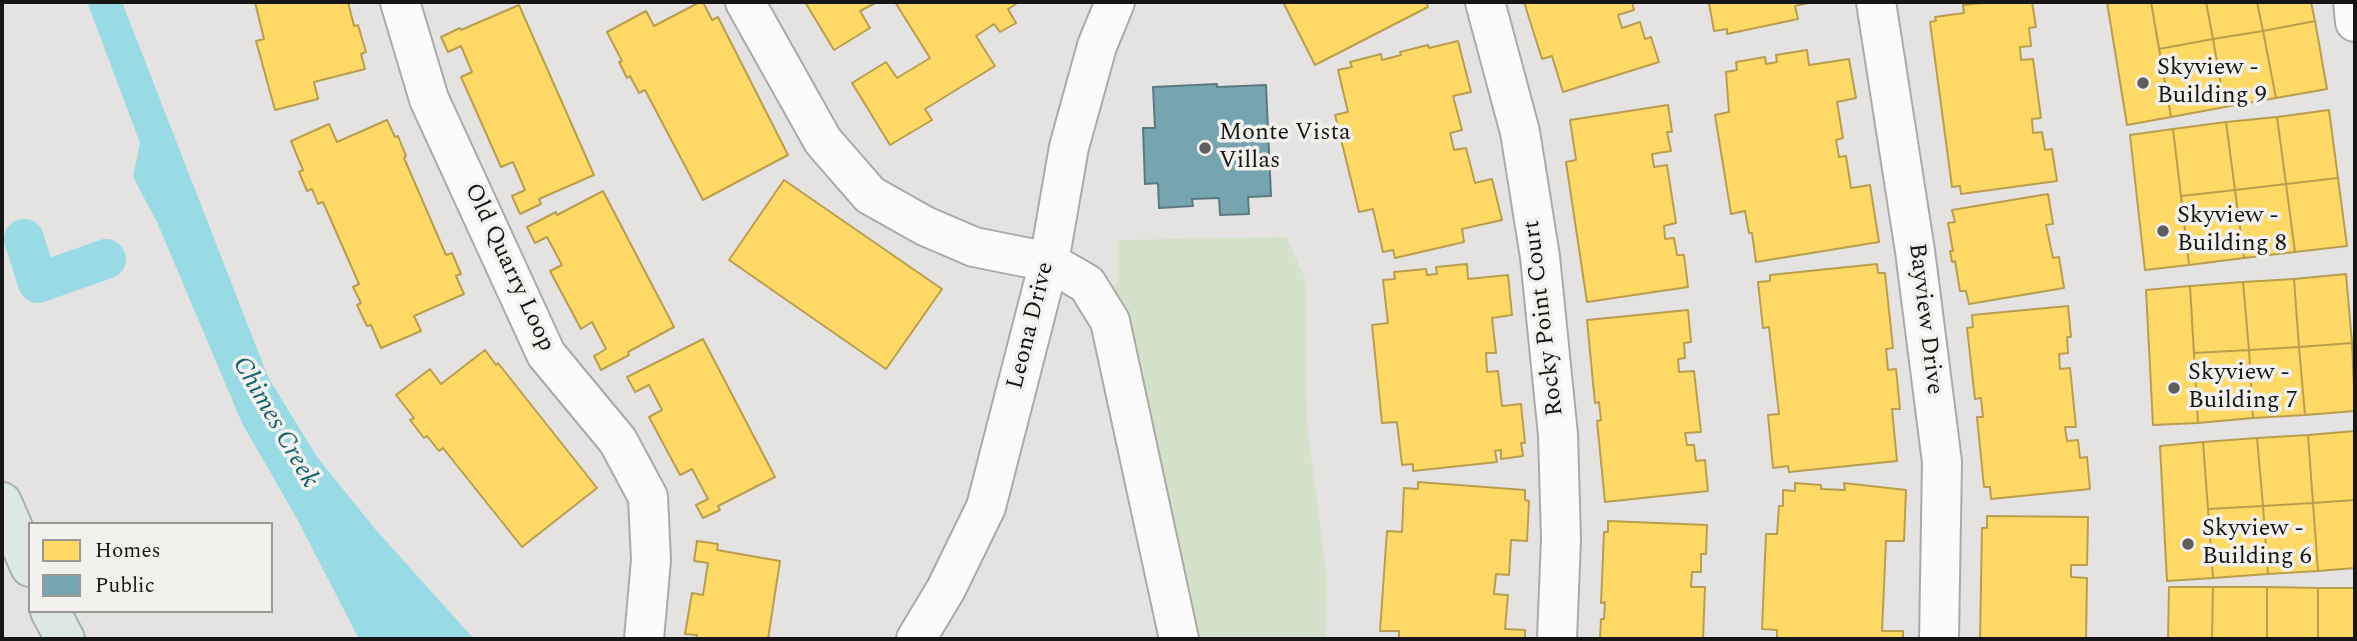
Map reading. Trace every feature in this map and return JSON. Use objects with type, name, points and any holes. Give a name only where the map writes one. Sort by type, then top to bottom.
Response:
[{"type":"highway","points":[[2,502],[28,562]]},
{"type":"highway","points":[[52,613],[65,639]]},
{"type":"street","name":"Old Quarry Loop","points":[[400,2],[429,99],[546,354],[618,441],[648,497],[651,560],[644,639]]},
{"type":"street","points":[[745,2],[822,141],[870,195],[925,226],[974,247],[1049,262],[1087,284],[1110,321],[1179,639]]},
{"type":"street","name":"Leona Drive","points":[[916,639],[946,589],[986,507],[1049,262],[1069,147],[1097,46],[1115,2]]},
{"type":"street","name":"Rocky Point Court","points":[[1485,2],[1520,132],[1541,271],[1559,435],[1561,539],[1557,639]]},
{"type":"street","name":"Bayview Drive","points":[[1876,2],[1915,251],[1942,462],[1939,639]]},
{"type":"street","points":[[2353,2],[2355,22]]},
{"type":"green space","points":[[1286,237],[1306,280],[1307,424],[1327,578],[1326,639],[1192,639],[1112,293],[1118,279],[1118,240]]},
{"type":"water","points":[[87,2],[122,2],[268,377],[317,457],[376,530],[474,639],[359,639],[296,517],[242,423],[157,222],[133,177],[140,143]]},
{"type":"building: Homes","points":[[255,2],[348,2],[354,26],[358,25],[366,52],[361,54],[365,69],[314,82],[318,99],[275,110],[256,41],[264,39]]},
{"type":"building: Homes","points":[[703,2],[712,20],[718,17],[788,155],[703,200],[645,90],[639,93],[630,76],[627,78],[619,62],[622,61],[607,32],[646,11],[654,26]]},
{"type":"building: Homes","points":[[805,2],[877,2],[860,11],[870,28],[834,50]]},
{"type":"building: Homes","points":[[895,2],[1015,2],[1016,4],[1008,9],[1016,23],[1000,32],[994,24],[976,36],[995,66],[925,109],[932,120],[890,145],[852,83],[886,62],[897,78],[930,58]]},
{"type":"building: Homes","points":[[1283,2],[1426,2],[1428,7],[1315,65]]},
{"type":"building: Homes","points":[[1524,2],[1632,2],[1634,10],[1618,15],[1622,28],[1640,22],[1645,39],[1651,37],[1659,62],[1563,92],[1552,56],[1542,59]]},
{"type":"building: Homes","points":[[1705,2],[1813,2],[1795,6],[1798,19],[1727,34],[1727,29],[1714,31],[1709,3]]},
{"type":"building: Homes","points":[[2032,2],[2036,27],[2029,28],[2031,46],[2020,47],[2021,60],[2033,59],[2041,118],[2032,119],[2033,133],[2042,132],[2045,150],[2052,149],[2057,181],[1961,194],[1960,186],[1952,187],[1930,22],[1936,21],[1935,17],[1964,13],[1963,5]]},
{"type":"building: Homes","name":"Skyview - Building 9","points":[[2107,2],[2151,2],[2171,117],[2127,125]]},
{"type":"building: Homes","points":[[2151,2],[2206,2],[2213,39],[2159,49]]},
{"type":"building: Homes","points":[[2206,2],[2257,2],[2263,31],[2213,39]]},
{"type":"building: Homes","points":[[2257,2],[2311,2],[2315,21],[2263,31]]},
{"type":"building: Homes","points":[[519,5],[594,175],[539,199],[541,204],[520,214],[512,196],[525,190],[513,162],[501,167],[461,77],[472,72],[461,46],[448,52],[441,37]]},
{"type":"building: Homes","points":[[2315,21],[2327,89],[2276,98],[2263,31]]},
{"type":"building: Homes","points":[[2263,31],[2276,98],[2225,107],[2213,39]]},
{"type":"building: Homes","points":[[2213,39],[2225,107],[2171,117],[2159,49]]},
{"type":"building: Homes","points":[[1458,41],[1471,92],[1453,96],[1462,130],[1450,133],[1454,150],[1466,148],[1475,183],[1492,179],[1502,220],[1462,229],[1464,242],[1395,258],[1393,250],[1383,252],[1373,209],[1359,212],[1335,115],[1348,112],[1338,70],[1352,67],[1350,62],[1381,54],[1382,60],[1428,45],[1429,48]]},
{"type":"building: Homes","points":[[1807,50],[1809,65],[1849,59],[1856,98],[1837,102],[1843,138],[1836,140],[1839,157],[1846,156],[1851,188],[1870,185],[1879,242],[1756,262],[1752,233],[1749,233],[1745,211],[1731,214],[1715,115],[1729,112],[1726,72],[1737,70],[1736,62],[1765,57],[1766,64],[1777,62],[1776,55]]},
{"type":"building: Homes","points":[[1668,105],[1672,132],[1667,132],[1671,151],[1652,154],[1654,167],[1667,165],[1676,223],[1664,226],[1665,239],[1674,238],[1677,255],[1684,255],[1688,287],[1587,302],[1566,162],[1576,160],[1570,120]]},
{"type":"building: Homes","points":[[2329,110],[2338,178],[2286,184],[2277,117]]},
{"type":"building: Homes","points":[[2277,117],[2286,184],[2235,190],[2226,122]]},
{"type":"building: Homes","points":[[387,120],[395,137],[398,136],[406,156],[404,158],[446,255],[452,253],[461,274],[456,276],[464,294],[414,316],[421,331],[381,348],[371,325],[367,326],[357,305],[361,303],[353,287],[359,284],[323,202],[318,204],[312,189],[307,191],[299,172],[303,170],[291,141],[329,124],[337,142]]},
{"type":"building: Homes","points":[[2226,122],[2235,190],[2181,196],[2173,129]]},
{"type":"building: Homes","name":"Skyview - Building 8","points":[[2173,129],[2189,265],[2145,270],[2130,135]]},
{"type":"building: Homes","points":[[2338,178],[2347,246],[2295,252],[2286,184]]},
{"type":"building: Homes","points":[[784,180],[942,289],[886,369],[729,260]]},
{"type":"building: Homes","points":[[2286,184],[2295,252],[2244,258],[2235,190]]},
{"type":"building: Homes","points":[[2235,190],[2244,258],[2189,265],[2181,196]]},
{"type":"building: Homes","points":[[603,191],[674,327],[601,370],[594,356],[606,349],[592,322],[581,329],[550,271],[562,265],[547,237],[535,243],[527,227]]},
{"type":"building: Homes","points":[[2048,194],[2053,224],[2046,225],[2053,258],[2059,257],[2064,288],[1969,304],[1966,291],[1960,291],[1955,261],[1952,262],[1950,251],[1953,251],[1948,223],[1955,222],[1952,210]]},
{"type":"building: Homes","points":[[1467,264],[1468,279],[1508,275],[1512,315],[1492,318],[1496,353],[1486,353],[1487,372],[1498,371],[1502,406],[1521,404],[1525,443],[1521,443],[1523,456],[1501,459],[1501,450],[1495,451],[1497,462],[1413,471],[1413,464],[1402,465],[1397,422],[1382,423],[1372,325],[1388,323],[1383,280],[1395,279],[1394,272],[1426,269],[1427,275],[1437,274],[1436,267]]},
{"type":"building: Homes","points":[[1877,264],[1878,273],[1885,273],[1893,348],[1886,349],[1888,370],[1896,369],[1900,409],[1892,409],[1897,461],[1789,472],[1788,466],[1773,468],[1768,415],[1779,414],[1769,327],[1763,328],[1758,282],[1770,281],[1770,275]]},
{"type":"building: Homes","points":[[2346,274],[2352,343],[2299,347],[2294,279]]},
{"type":"building: Homes","points":[[2294,279],[2299,347],[2249,350],[2243,282]]},
{"type":"building: Homes","points":[[2243,282],[2249,350],[2194,353],[2190,286]]},
{"type":"building: Homes","name":"Skyview - Building 7","points":[[2190,286],[2198,423],[2153,425],[2146,290]]},
{"type":"building: Homes","points":[[2068,306],[2071,337],[2067,337],[2068,353],[2059,354],[2060,369],[2070,368],[2076,427],[2065,427],[2067,441],[2078,440],[2080,458],[2087,457],[2090,489],[1991,499],[1990,487],[1984,487],[1977,417],[1983,417],[1981,398],[1975,399],[1967,328],[1973,327],[1972,315]]},
{"type":"building: Homes","points":[[1688,310],[1691,342],[1684,343],[1685,358],[1678,359],[1679,372],[1694,371],[1701,432],[1685,433],[1687,445],[1694,445],[1696,461],[1705,460],[1708,491],[1605,502],[1597,421],[1601,420],[1599,402],[1595,403],[1587,320]]},
{"type":"building: Homes","points":[[703,339],[775,477],[718,506],[720,510],[703,518],[696,505],[708,499],[692,469],[680,475],[649,417],[662,410],[649,385],[635,392],[627,377]]},
{"type":"building: Homes","points":[[2352,343],[2355,411],[2305,415],[2299,347]]},
{"type":"building: Homes","points":[[2299,347],[2305,415],[2253,418],[2249,350]]},
{"type":"building: Homes","points":[[485,350],[597,488],[522,547],[443,448],[439,451],[427,436],[424,438],[410,420],[414,418],[396,395],[430,369],[441,384]]},
{"type":"building: Homes","points":[[2249,350],[2253,418],[2198,423],[2194,353]]},
{"type":"building: Homes","points":[[2355,431],[2355,500],[2313,503],[2308,435]]},
{"type":"building: Homes","points":[[2308,435],[2313,503],[2263,506],[2257,438]]},
{"type":"building: Homes","points":[[2257,438],[2263,506],[2208,509],[2203,442]]},
{"type":"building: Homes","name":"Skyview - Building 6","points":[[2203,442],[2213,578],[2167,581],[2160,446]]},
{"type":"building: Homes","points":[[1418,482],[1525,490],[1525,500],[1529,501],[1527,541],[1511,540],[1509,575],[1496,574],[1494,594],[1508,595],[1505,629],[1525,630],[1525,639],[1399,639],[1399,631],[1380,631],[1387,531],[1402,532],[1404,488],[1418,489]]},
{"type":"building: Homes","points":[[1795,483],[1821,485],[1821,489],[1845,490],[1844,483],[1906,490],[1904,541],[1886,541],[1882,631],[1903,631],[1903,639],[1777,639],[1777,630],[1762,629],[1766,534],[1777,534],[1779,506],[1783,506],[1783,490],[1795,491]]},
{"type":"building: Homes","points":[[2355,500],[2355,568],[2318,571],[2313,503]]},
{"type":"building: Homes","points":[[2313,503],[2318,571],[2268,574],[2263,506]]},
{"type":"building: Homes","points":[[2263,506],[2268,574],[2213,578],[2208,509]]},
{"type":"building: Homes","points":[[1987,516],[2088,517],[2087,565],[2071,565],[2071,577],[2087,578],[2086,639],[1980,639],[1982,528],[1987,528]]},
{"type":"building: Homes","points":[[1608,521],[1707,525],[1706,554],[1701,554],[1701,572],[1692,572],[1691,587],[1705,587],[1703,639],[1600,639],[1605,602],[1601,603],[1604,532],[1608,532]]},
{"type":"building: Homes","points":[[697,541],[718,544],[717,550],[780,561],[768,639],[696,639],[697,635],[685,634],[692,593],[703,595],[708,563],[694,561]]},
{"type":"building: Homes","points":[[2169,587],[2213,587],[2212,639],[2168,639]]},
{"type":"building: Homes","points":[[2213,587],[2267,587],[2267,639],[2212,639]]},
{"type":"building: Homes","points":[[2267,587],[2318,588],[2318,639],[2267,639]]},
{"type":"building: Homes","points":[[2318,588],[2355,588],[2355,639],[2318,639]]},
{"type":"building: Public","points":[[1217,84],[1217,87],[1266,85],[1271,196],[1248,197],[1249,214],[1220,215],[1219,198],[1192,199],[1193,206],[1159,208],[1158,183],[1145,184],[1143,128],[1155,128],[1153,87]]},
{"type":"waterway","name":"Chimes Creek","points":[[24,239],[38,283],[106,259]]},
{"type":"place","name":"Skyview - Building 9","points":[[2143,83]]},
{"type":"place","name":"Monte Vista Villas","points":[[1205,148]]},
{"type":"place","name":"Skyview - Building 8","points":[[2163,231]]},
{"type":"place","name":"Skyview - Building 7","points":[[2174,388]]},
{"type":"place","name":"Skyview - Building 6","points":[[2188,544]]}]
